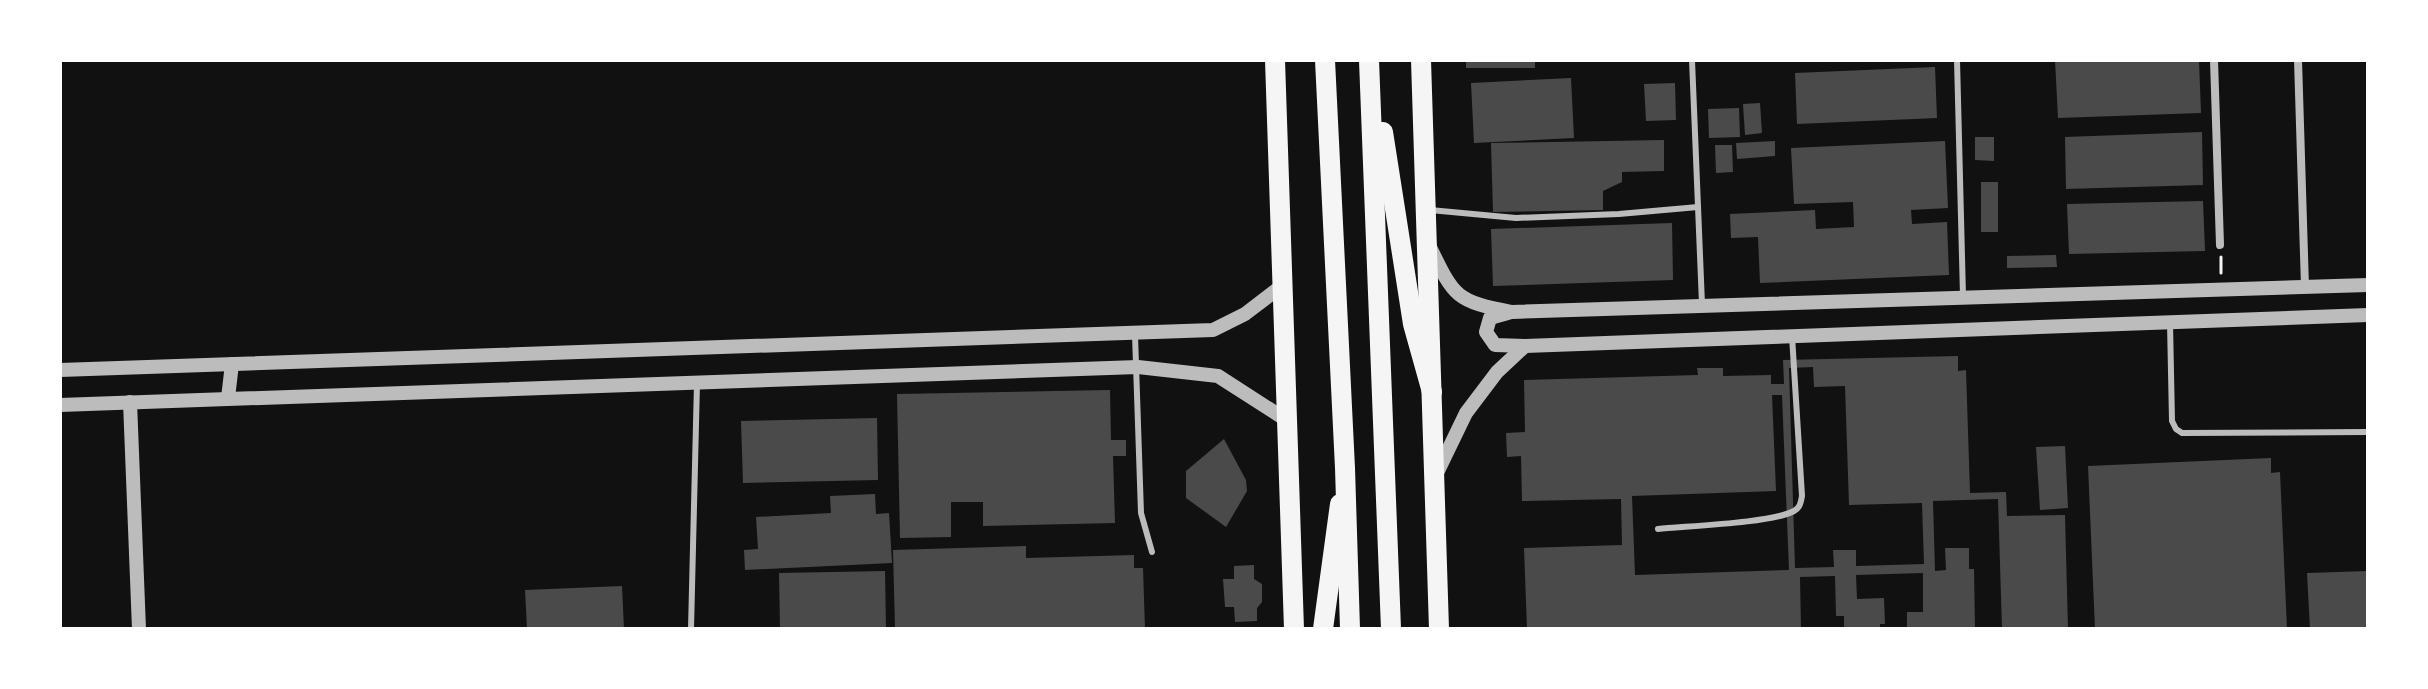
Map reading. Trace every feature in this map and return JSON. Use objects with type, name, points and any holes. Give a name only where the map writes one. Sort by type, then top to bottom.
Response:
[{"type":"main road","points":[[1275,60],[1294,629]]},
{"type":"main road","points":[[1325,60],[1350,629]]},
{"type":"main road","points":[[1370,60],[1413,324],[1432,392]]},
{"type":"main road","points":[[1370,60],[1391,629]]},
{"type":"main road","points":[[1421,60],[1439,629]]},
{"type":"main road","points":[[1323,629],[1345,468]]},
{"type":"street","points":[[2214,60],[2220,245]]},
{"type":"street","points":[[2298,60],[2305,287]]},
{"type":"street","points":[[1427,240],[1456,294],[1479,305],[1512,312],[2368,285]]},
{"type":"street","points":[[60,370],[1213,330],[1245,314],[1283,285]]},
{"type":"street","points":[[1512,312],[1490,318],[1486,332],[1495,345],[2368,315]]},
{"type":"street","points":[[1434,479],[1466,413],[1497,372],[1525,346]]},
{"type":"street","points":[[228,398],[232,364]]},
{"type":"street","points":[[60,405],[1138,367],[1218,376],[1288,421]]},
{"type":"street","points":[[130,402],[139,629]]},
{"type":"lane","points":[[1692,60],[1702,308]]},
{"type":"lane","points":[[1957,60],[1963,299]]},
{"type":"lane","points":[[1426,210],[1516,218],[1698,207]]},
{"type":"lane","points":[[2170,323],[2172,421],[2182,433],[2368,432]]},
{"type":"lane","points":[[1135,332],[1141,513],[1152,552]]},
{"type":"lane","points":[[1658,529],[1774,517],[1796,511],[1800,506],[1792,336]]},
{"type":"lane","points":[[691,629],[697,383]]},
{"type":"path","points":[[2220,245],[2222,290]]},
{"type":"building","points":[[1466,60],[1535,60],[1535,68],[1466,68]]},
{"type":"building","points":[[2055,60],[2199,60],[2201,113],[2058,118]]},
{"type":"building","points":[[1935,67],[1937,118],[1797,124],[1795,73]]},
{"type":"building","points":[[1571,78],[1574,138],[1474,143],[1471,83]]},
{"type":"building","points":[[1675,83],[1676,120],[1646,121],[1644,84]]},
{"type":"building","points":[[1760,103],[1762,133],[1745,135],[1743,104]]},
{"type":"building","points":[[1739,108],[1740,137],[1709,138],[1708,109]]},
{"type":"building","points":[[2202,132],[2203,185],[2066,189],[2065,137]]},
{"type":"building","points":[[1975,137],[1994,137],[1994,161],[1975,160]]},
{"type":"building","points":[[1664,140],[1664,171],[1622,172],[1622,182],[1603,191],[1603,210],[1493,212],[1491,143]]},
{"type":"building","points":[[1775,141],[1775,156],[1737,159],[1736,143]]},
{"type":"building","points":[[1945,141],[1948,208],[1911,210],[1912,224],[1947,222],[1949,275],[1760,283],[1758,237],[1731,238],[1730,214],[1815,210],[1816,229],[1854,227],[1853,202],[1794,204],[1791,148]]},
{"type":"building","points":[[1715,145],[1732,145],[1733,172],[1716,173]]},
{"type":"building","points":[[1981,182],[1998,182],[1998,232],[1981,232]]},
{"type":"building","points":[[2203,201],[2205,251],[2069,254],[2067,204]]},
{"type":"building","points":[[1672,223],[1673,280],[1493,286],[1491,229]]},
{"type":"building","points":[[2056,255],[2057,267],[2007,268],[2007,256]]},
{"type":"building","points":[[1958,356],[1958,371],[1966,370],[1970,493],[2006,492],[2007,516],[2065,515],[2068,629],[2002,629],[1998,499],[1933,501],[1935,571],[1946,570],[1945,548],[1969,548],[1969,569],[1974,569],[1975,629],[1907,629],[1907,612],[1923,612],[1923,573],[1856,575],[1857,599],[1884,598],[1885,624],[1880,624],[1880,629],[1844,629],[1844,616],[1836,616],[1835,576],[1800,577],[1801,629],[1527,629],[1524,548],[1622,545],[1621,499],[1522,501],[1521,456],[1507,457],[1506,433],[1525,432],[1524,380],[1698,375],[1697,368],[1723,368],[1723,376],[1771,375],[1771,384],[1784,384],[1783,360]],"holes":[[[1813,367],[1814,387],[1845,386],[1849,505],[1922,503],[1924,564],[1856,566],[1856,550],[1833,550],[1834,567],[1795,568],[1789,368]],[[1772,395],[1782,395],[1789,570],[1635,575],[1632,496],[1776,491]]]},
{"type":"building","points":[[1110,390],[1111,440],[1126,440],[1126,456],[1113,456],[1115,523],[983,526],[983,502],[951,502],[951,537],[900,538],[897,394]]},
{"type":"building","points":[[877,418],[878,480],[743,483],[741,421]]},
{"type":"building","points":[[1224,439],[1246,480],[1247,491],[1226,527],[1186,498],[1186,471]]},
{"type":"building","points":[[2065,446],[2068,508],[2040,510],[2036,447]]},
{"type":"building","points":[[2271,458],[2271,473],[2280,472],[2287,629],[2095,629],[2088,466]]},
{"type":"building","points":[[875,494],[876,514],[889,513],[892,563],[745,570],[744,550],[758,549],[756,517],[831,513],[830,496]]},
{"type":"building","points":[[1026,546],[1026,558],[1134,555],[1134,568],[1143,568],[1145,629],[895,629],[893,550]]},
{"type":"building","points":[[1254,565],[1254,579],[1262,584],[1262,602],[1257,608],[1257,621],[1235,622],[1234,607],[1225,607],[1223,579],[1234,579],[1234,566]]},
{"type":"building","points":[[885,571],[886,629],[780,629],[779,573]]},
{"type":"building","points":[[2368,571],[2368,629],[2310,629],[2307,573]]},
{"type":"building","points":[[622,586],[624,629],[527,629],[525,590]]}]
